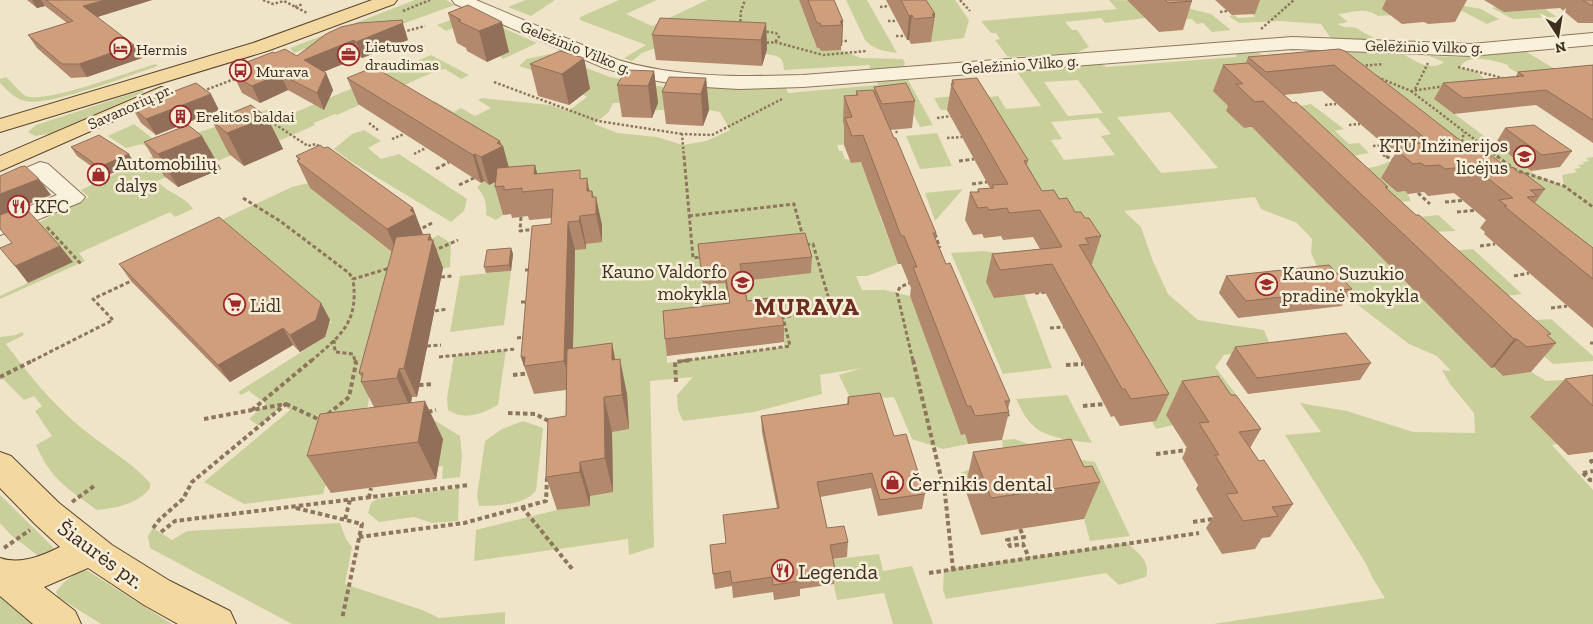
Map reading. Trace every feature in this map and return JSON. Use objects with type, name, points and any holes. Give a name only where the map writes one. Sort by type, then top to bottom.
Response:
[{"type":"main road","name":"Savanorių pr.","points":[[0,128],[391,7]]},
{"type":"main road","name":"Savanorių pr.","points":[[0,164],[260,47]]},
{"type":"main road","points":[[0,128],[22,154]]},
{"type":"main road","name":"Šiaurės pr.","points":[[0,465],[50,517],[90,549],[148,588],[217,624]]},
{"type":"main road","points":[[3,577],[27,577],[49,570],[90,549]]},
{"type":"main road","points":[[3,577],[62,624]]},
{"type":"street","name":"Geležinio Vilko g.","points":[[461,0],[611,64],[664,77],[739,83],[804,81],[1292,43],[1471,50],[1593,39]]},
{"type":"street","points":[[0,188],[40,169],[73,197],[0,228]]},
{"type":"path","points":[[263,0],[273,4],[284,1],[307,14]]},
{"type":"path","points":[[391,7],[430,0]]},
{"type":"path","points":[[740,28],[741,11],[745,0]]},
{"type":"path","points":[[960,0],[970,12]]},
{"type":"path","points":[[1258,31],[1294,0]]},
{"type":"path","points":[[294,7],[303,4]]},
{"type":"path","points":[[880,7],[889,6]]},
{"type":"path","points":[[1220,12],[1227,11]]},
{"type":"path","points":[[888,22],[897,21]]},
{"type":"path","points":[[401,32],[425,26]]},
{"type":"path","points":[[757,32],[776,33],[779,37],[774,42]]},
{"type":"path","points":[[896,36],[905,36]]},
{"type":"path","points":[[840,41],[849,41]]},
{"type":"path","points":[[763,43],[774,42],[823,55],[867,52]]},
{"type":"path","points":[[1415,89],[1428,66],[1428,61],[1436,62]]},
{"type":"path","points":[[1453,66],[1508,80],[1500,81]]},
{"type":"path","points":[[1354,67],[1363,71]]},
{"type":"path","points":[[1371,75],[1411,91],[1515,170]]},
{"type":"path","points":[[196,94],[238,78]]},
{"type":"path","points":[[494,82],[598,122],[682,134],[712,135],[786,97]]},
{"type":"path","points":[[1411,91],[1451,86]]},
{"type":"path","points":[[1325,105],[1336,104]]},
{"type":"path","points":[[937,118],[951,116]]},
{"type":"path","points":[[264,117],[308,146],[316,144],[328,152]]},
{"type":"path","points":[[369,123],[378,130]]},
{"type":"path","points":[[1349,125],[1360,124]]},
{"type":"path","points":[[894,126],[897,133]]},
{"type":"path","points":[[1459,154],[1464,132]]},
{"type":"path","points":[[392,139],[404,134]]},
{"type":"path","points":[[682,134],[693,258],[703,257]]},
{"type":"path","points":[[948,138],[962,137]]},
{"type":"path","points":[[1373,146],[1385,145]]},
{"type":"path","points":[[414,154],[426,148]]},
{"type":"path","points":[[1383,155],[1394,161],[1404,160]]},
{"type":"path","points":[[959,161],[974,159]]},
{"type":"path","points":[[436,169],[450,162]]},
{"type":"path","points":[[1506,167],[1564,186],[1593,207]]},
{"type":"path","points":[[459,186],[474,178]]},
{"type":"path","points":[[972,184],[987,182]]},
{"type":"path","points":[[1418,193],[1430,204]]},
{"type":"path","points":[[1445,202],[1469,200],[1464,196]]},
{"type":"path","points":[[243,198],[280,221],[349,274],[353,279],[355,288],[350,322],[334,339],[252,410]]},
{"type":"path","points":[[689,216],[794,204],[805,245]]},
{"type":"path","points":[[1457,212],[1481,210]]},
{"type":"path","points":[[35,213],[82,265]]},
{"type":"path","points":[[521,217],[520,232],[538,228]]},
{"type":"path","points":[[417,231],[432,223]]},
{"type":"path","points":[[933,230],[941,249],[935,252]]},
{"type":"path","points":[[425,254],[458,240]]},
{"type":"path","points":[[676,382],[675,362],[790,346],[783,317],[832,310],[813,244],[797,246]]},
{"type":"path","points":[[1480,246],[1494,244]]},
{"type":"path","points":[[353,279],[399,265]]},
{"type":"path","points":[[525,270],[538,269]]},
{"type":"path","points":[[1514,276],[1529,273]]},
{"type":"path","points":[[441,278],[452,276]]},
{"type":"path","points":[[0,377],[113,320],[93,299],[131,281]]},
{"type":"path","points":[[916,281],[907,282],[900,287],[897,293],[945,494],[953,569]]},
{"type":"path","points":[[1035,293],[1046,292]]},
{"type":"path","points":[[521,302],[536,301]]},
{"type":"path","points":[[1551,308],[1567,306]]},
{"type":"path","points":[[435,310],[447,309]]},
{"type":"path","points":[[1050,328],[1064,327]]},
{"type":"path","points":[[517,338],[534,336]]},
{"type":"path","points":[[320,420],[349,396],[356,363],[353,354],[335,352],[334,339]]},
{"type":"path","points":[[428,346],[441,345]]},
{"type":"path","points":[[439,357],[516,349]]},
{"type":"path","points":[[1066,365],[1083,364]]},
{"type":"path","points":[[513,375],[531,373]]},
{"type":"path","points":[[420,385],[434,384]]},
{"type":"path","points":[[153,528],[160,519],[184,499],[192,482],[286,404]]},
{"type":"path","points":[[204,419],[286,404],[328,424]]},
{"type":"path","points":[[1083,406],[1104,404]]},
{"type":"path","points":[[426,412],[436,410]]},
{"type":"path","points":[[508,413],[535,414],[550,422],[559,421]]},
{"type":"path","points":[[997,416],[1012,414]]},
{"type":"path","points":[[550,422],[550,431]]},
{"type":"path","points":[[1156,454],[1188,450]]},
{"type":"path","points":[[359,537],[464,523],[546,501],[548,467]]},
{"type":"path","points":[[1593,471],[1582,473],[1590,480],[1593,480]]},
{"type":"path","points":[[546,485],[552,484]]},
{"type":"path","points":[[161,532],[175,522],[469,486]]},
{"type":"path","points":[[369,498],[371,488]]},
{"type":"path","points":[[345,520],[350,500]]},
{"type":"path","points":[[293,507],[362,524],[342,619]]},
{"type":"path","points":[[522,507],[573,570]]},
{"type":"path","points":[[1193,522],[1214,519]]},
{"type":"path","points":[[1020,529],[1024,537],[1007,540],[1010,546],[1023,544],[1029,558]]},
{"type":"path","points":[[929,572],[1199,533]]},
{"type":"green space","points":[[415,0],[446,0],[455,5],[388,29],[376,21],[294,53],[290,48]]},
{"type":"green space","points":[[525,0],[555,0],[531,16],[508,7]]},
{"type":"green space","points":[[619,0],[657,0],[626,14],[652,26],[707,0],[799,0],[811,32],[814,32],[813,39],[817,48],[841,50],[861,58],[903,59],[905,63],[904,66],[894,69],[871,71],[869,65],[784,70],[781,59],[777,56],[765,54],[766,49],[653,49],[642,53],[632,61],[624,58],[646,45],[580,20],[580,17]]},
{"type":"green space","points":[[846,0],[867,0],[897,53],[876,48],[865,40]]},
{"type":"green space","points":[[907,0],[955,0],[969,20],[964,38],[931,42]]},
{"type":"green space","points":[[1109,0],[1158,1],[1211,14],[1231,30],[1212,32],[1203,23],[1197,24],[1192,19],[1146,18],[1105,23],[1101,18],[1065,22],[1072,30],[1077,30],[1089,47],[1076,53],[1010,57],[1007,56],[995,40],[1000,39],[996,33],[991,33],[981,21],[1117,9]]},
{"type":"green space","points":[[1236,0],[1431,0],[1481,9],[1499,19],[1487,24],[1462,11],[1378,16],[1368,11],[1358,11],[1338,14],[1348,22],[1338,24],[1343,27],[1358,29],[1373,37],[1376,42],[1332,40],[1321,24],[1279,21],[1239,23],[1229,16],[1234,15],[1238,18],[1255,17],[1252,14],[1254,14]]},
{"type":"green space","points":[[1532,0],[1557,17],[1513,19],[1492,8]]},
{"type":"green space","points":[[469,13],[537,43],[503,59],[462,24],[446,31],[437,25]]},
{"type":"green space","points":[[1330,50],[1405,55],[1419,63],[1430,66],[1439,65],[1444,62],[1429,56],[1463,57],[1525,51],[1555,69],[1575,67],[1586,73],[1526,78],[1508,67],[1508,65],[1482,59],[1469,60],[1460,68],[1477,72],[1488,82],[1435,99],[1537,176],[1564,186],[1562,175],[1577,172],[1574,169],[1581,168],[1578,165],[1589,161],[1586,158],[1593,157],[1593,296],[1474,183],[1405,191],[1411,201],[1385,203],[1350,172],[1378,166],[1401,157]]},
{"type":"green space","points":[[1237,51],[1259,53],[1262,55],[1256,56],[1269,68],[1280,73],[1303,94],[1214,91],[1226,104],[1230,104],[1227,111],[1244,128],[1255,127],[1370,247],[1388,264],[1392,264],[1400,277],[1419,296],[1423,295],[1433,309],[1491,368],[1494,367],[1503,376],[1531,372],[1546,381],[1593,378],[1557,444],[1552,445],[1593,490],[1593,624],[1213,624],[1385,598],[1365,562],[1285,435],[1321,432],[1300,403],[1347,411],[1413,432],[1475,433],[1474,413],[1450,384],[1442,370],[1451,371],[1437,356],[1409,344],[1354,302],[1319,270],[1311,253],[1312,239],[1297,223],[1261,209],[1255,197],[1124,211],[1141,227],[1152,259],[1168,294],[1198,320],[1264,330],[1272,349],[1224,355],[1215,367],[1235,393],[1242,409],[1156,429],[1068,273],[991,190],[951,110],[941,110],[934,98],[986,93],[989,97],[998,96],[1006,109],[1041,106],[1015,69],[1098,62],[1106,67],[1236,57]],"holes":[[[1078,80],[1103,113],[1068,116],[1044,82]],[[1170,112],[1218,168],[1161,173],[1117,117]],[[1098,118],[1111,134],[1101,136],[1115,155],[1064,160],[1051,140],[1062,139],[1051,122]]]},
{"type":"green space","points":[[549,54],[610,77],[675,89],[786,87],[788,93],[878,85],[876,79],[903,78],[908,80],[933,125],[920,127],[914,115],[843,122],[848,136],[854,144],[837,145],[839,151],[842,151],[845,159],[865,162],[881,219],[898,264],[867,276],[856,276],[862,290],[884,290],[910,296],[945,391],[949,391],[951,408],[961,434],[965,434],[968,444],[943,449],[912,439],[894,397],[851,400],[839,375],[862,368],[820,375],[822,394],[754,412],[683,421],[678,410],[677,395],[693,377],[650,381],[654,547],[629,555],[628,539],[474,561],[476,530],[557,510],[590,505],[572,381],[570,257],[585,198],[503,215],[496,220],[486,215],[485,200],[477,187],[484,181],[489,185],[429,100],[454,112],[461,108],[475,116],[491,108],[478,100],[482,98],[550,105],[568,111],[587,97],[583,95],[590,89],[519,66],[527,59]],"holes":[[[613,103],[658,103],[655,110],[709,110],[720,112],[730,130],[706,141],[683,145],[657,137],[618,133],[594,124],[608,113]],[[741,281],[748,318],[784,342],[784,347],[667,363],[667,356],[731,320],[725,283]]]},
{"type":"green space","points":[[431,55],[469,75],[461,79],[445,69],[436,71],[337,115],[335,114],[314,123],[315,125],[274,143],[239,152],[213,163],[176,173],[157,181],[185,200],[193,209],[175,217],[170,212],[79,253],[85,261],[0,299],[0,296],[72,262],[38,223],[89,197],[81,190],[158,154],[142,144],[126,148],[108,136],[134,124],[161,145],[269,109],[291,114]]},
{"type":"green space","points":[[155,64],[158,66],[90,89],[36,102],[18,98],[0,83],[0,79],[6,77],[26,96],[36,97],[69,91]]},
{"type":"green space","points":[[143,90],[144,92],[54,133],[35,136],[28,132],[36,125]]},
{"type":"green space","points":[[1311,104],[1344,129],[1335,131],[1349,144],[1359,143],[1369,153],[1341,158],[1289,108]]},
{"type":"green space","points":[[364,130],[381,141],[368,148],[381,159],[399,154],[467,199],[464,211],[451,222],[350,161],[334,149],[352,134]]},
{"type":"green space","points":[[937,133],[952,166],[920,169],[906,136]]},
{"type":"green space","points":[[309,183],[310,188],[323,198],[326,197],[332,205],[345,215],[349,214],[354,223],[393,253],[426,242],[438,235],[451,243],[450,267],[388,282],[366,417],[419,411],[460,436],[462,457],[460,477],[442,479],[443,466],[327,480],[323,494],[244,504],[204,482],[290,410],[283,405],[259,426],[249,419],[266,404],[249,391],[241,395],[238,392],[325,337],[329,324],[332,322],[228,234],[213,224],[292,187]]},
{"type":"green space","points":[[963,189],[935,221],[925,193]]},
{"type":"green space","points":[[1438,215],[1456,231],[1433,232],[1451,251],[1473,249],[1522,294],[1482,299],[1400,219]]},
{"type":"green space","points":[[983,251],[1009,254],[1052,368],[1003,374],[951,253]]},
{"type":"green space","points":[[511,271],[504,325],[450,332],[460,276]]},
{"type":"green space","points":[[1551,319],[1593,356],[1593,361],[1553,364],[1505,322]]},
{"type":"green space","points":[[22,332],[24,335],[6,344],[33,379],[62,411],[135,468],[150,483],[150,488],[139,498],[119,506],[97,510],[54,476],[36,445],[52,436],[35,411],[42,406],[34,396],[24,400],[3,379],[0,380],[0,337],[16,335]]},
{"type":"green space","points":[[506,350],[498,405],[486,411],[467,416],[448,410],[447,398],[454,356]]},
{"type":"green space","points":[[1067,395],[1092,443],[1057,438],[1041,431],[1028,420],[1016,399]]},
{"type":"green space","points":[[523,421],[543,428],[536,491],[524,500],[517,502],[479,506],[477,496],[485,441],[502,429]]},
{"type":"green space","points":[[1015,439],[1063,457],[1095,462],[1130,536],[1090,541],[1084,519],[1077,504],[965,489],[960,473],[1004,458],[1002,440]]},
{"type":"green space","points":[[459,488],[458,521],[432,523],[414,517],[379,522],[368,513],[371,503],[377,499]]},
{"type":"green space","points":[[0,495],[54,548],[54,552],[41,558],[11,535],[0,523]]},
{"type":"green space","points":[[340,523],[346,539],[352,547],[345,584],[425,611],[439,618],[505,612],[505,624],[292,624],[150,548],[148,536],[153,528],[172,540],[187,531]]},
{"type":"green space","points":[[1127,543],[1145,562],[1147,566],[1146,577],[1119,585],[1106,573],[946,599],[943,590],[944,570]]},
{"type":"green space","points":[[879,554],[883,571],[912,566],[933,624],[893,624],[884,593],[837,600],[829,560]]},
{"type":"green space","points":[[82,570],[88,571],[172,624],[101,624],[58,597],[56,592],[64,582]]},
{"type":"green space","points":[[0,597],[32,624],[0,624]]},
{"type":"building","points":[[46,0],[105,0],[83,6],[134,45],[79,64],[62,64],[28,35],[73,21]]},
{"type":"building","points":[[808,0],[834,0],[843,21],[840,21],[842,25],[821,26],[820,23],[817,23]]},
{"type":"building","points":[[901,0],[926,0],[935,14],[932,14],[934,17],[914,19],[912,15],[909,16]]},
{"type":"building","points":[[1165,0],[1191,0],[1192,1],[1168,3]]},
{"type":"building","points":[[1583,0],[1593,0],[1593,5],[1590,5]]},
{"type":"building","points":[[468,5],[502,22],[479,31],[458,21],[461,20],[448,13]]},
{"type":"building","points":[[660,18],[766,23],[761,40],[652,35]]},
{"type":"building","points":[[402,20],[403,23],[304,60],[326,73],[317,93],[280,74],[252,86],[234,76],[242,64],[273,52],[285,49],[297,56],[326,34],[341,27],[359,23]]},
{"type":"building","points":[[1339,49],[1345,51],[1470,148],[1474,148],[1485,156],[1492,156],[1507,168],[1512,167],[1520,173],[1524,173],[1545,189],[1530,190],[1537,196],[1527,197],[1593,248],[1593,279],[1504,206],[1507,206],[1499,200],[1513,198],[1472,166],[1445,169],[1440,165],[1425,166],[1421,163],[1413,164],[1397,150],[1405,150],[1402,148],[1430,142],[1334,65],[1266,72],[1248,57]]},
{"type":"building","points":[[560,51],[584,58],[562,74],[530,64]]},
{"type":"building","points":[[1248,63],[1293,103],[1296,102],[1304,109],[1388,187],[1385,187],[1416,215],[1419,215],[1551,334],[1547,335],[1556,343],[1527,347],[1517,339],[1514,339],[1263,101],[1255,102],[1236,84],[1243,84],[1223,65]]},
{"type":"building","points":[[1593,65],[1593,120],[1546,90],[1463,98],[1443,83],[1524,76],[1518,72]]},
{"type":"building","points":[[374,67],[500,141],[497,143],[503,146],[481,157],[473,155],[347,78]]},
{"type":"building","points":[[626,70],[654,71],[648,86],[617,85]]},
{"type":"building","points":[[669,77],[706,78],[701,94],[662,92]]},
{"type":"building","points":[[977,78],[1028,160],[1024,161],[1042,191],[1054,190],[1059,199],[1067,198],[1075,212],[1081,212],[1085,218],[1089,218],[1101,236],[1085,238],[1089,244],[1079,245],[1169,394],[1131,399],[1125,389],[1122,389],[1052,264],[1000,270],[992,254],[1062,247],[1040,210],[1009,213],[1007,208],[989,210],[987,207],[978,208],[970,192],[979,192],[978,189],[994,188],[992,185],[1008,184],[951,84],[954,84],[952,80]]},
{"type":"building","points":[[196,83],[211,94],[146,119],[132,107]]},
{"type":"building","points":[[906,83],[915,101],[882,104],[874,87]]},
{"type":"building","points":[[873,90],[894,138],[896,138],[936,233],[933,233],[946,264],[950,263],[1010,401],[1005,401],[1009,412],[975,416],[971,406],[967,406],[913,267],[917,267],[904,236],[901,236],[863,135],[852,136],[845,118],[852,117],[844,96],[858,95],[856,91]]},
{"type":"building","points":[[251,105],[267,117],[227,133],[212,121]]},
{"type":"building","points":[[188,125],[202,136],[158,154],[144,142]]},
{"type":"building","points":[[1534,125],[1572,151],[1542,155],[1505,128]]},
{"type":"building","points":[[99,135],[129,154],[99,167],[71,147]]},
{"type":"building","points":[[320,145],[324,148],[328,147],[413,208],[410,210],[415,214],[387,229],[297,161],[300,159],[296,156]]},
{"type":"building","points":[[535,165],[534,174],[580,170],[580,179],[587,178],[587,191],[592,191],[592,197],[596,197],[596,214],[580,216],[579,221],[568,222],[564,361],[524,366],[525,357],[521,357],[532,226],[551,224],[553,189],[522,192],[522,188],[504,190],[504,186],[495,187],[497,168]]},
{"type":"building","points":[[25,166],[39,179],[0,194],[0,176]]},
{"type":"building","points":[[24,206],[60,246],[15,266],[0,248],[12,243],[0,229],[0,215]]},
{"type":"building","name":"Lidl","points":[[219,217],[321,303],[316,320],[290,335],[283,328],[218,365],[119,264]]},
{"type":"building","points":[[805,233],[812,257],[740,264],[747,301],[777,297],[784,325],[665,339],[663,311],[730,303],[724,266],[701,269],[698,244]]},
{"type":"building","points":[[430,234],[428,240],[433,240],[404,368],[399,369],[397,378],[361,382],[363,373],[359,373],[396,237]]},
{"type":"building","points":[[511,248],[509,265],[484,267],[487,250]]},
{"type":"building","points":[[1329,265],[1352,289],[1246,301],[1226,276]]},
{"type":"building","points":[[1346,333],[1371,363],[1257,378],[1235,347]]},
{"type":"building","points":[[612,343],[612,360],[620,359],[622,395],[604,397],[605,458],[580,462],[580,472],[546,477],[548,419],[566,416],[567,349]]},
{"type":"building","points":[[1593,375],[1593,406],[1565,379]]},
{"type":"building","points":[[1218,376],[1231,395],[1236,395],[1261,429],[1239,432],[1259,461],[1264,460],[1293,504],[1272,507],[1278,516],[1243,521],[1226,494],[1238,493],[1215,455],[1219,455],[1199,423],[1209,422],[1182,381]]},
{"type":"building","points":[[880,393],[894,436],[906,434],[925,494],[880,500],[872,473],[817,482],[827,528],[844,526],[848,542],[830,545],[835,569],[799,575],[800,581],[773,585],[772,577],[732,583],[730,571],[713,574],[710,545],[726,543],[723,515],[779,508],[761,416],[849,404],[848,397]]},
{"type":"building","points":[[425,401],[418,442],[307,456],[320,414]]},
{"type":"building","points":[[1071,439],[1084,467],[1092,466],[1100,482],[991,498],[973,452]]},
{"type":"place","name":"Hermis","points":[[120,49]]},
{"type":"place","name":"Lietuvos draudimas","points":[[349,55]]},
{"type":"place","name":"Murava","points":[[240,71]]},
{"type":"place","name":"Erelitos baldai","points":[[180,116]]},
{"type":"place","name":"KTU Inžinerijos licėjus","points":[[1524,156]]},
{"type":"place","name":"Automobilių dalys","points":[[99,174]]},
{"type":"place","name":"KFC","points":[[18,206]]},
{"type":"place","name":"Kauno Valdorfo mokykla","points":[[743,282]]},
{"type":"place","name":"Kauno Suzukio pradinė mokykla","points":[[1266,284]]},
{"type":"place","name":"Lidl","points":[[234,305]]},
{"type":"place","name":"Černikis dental","points":[[892,483]]},
{"type":"place","name":"Legenda","points":[[782,571]]},
{"type":"district","name":"MURAVA","points":[[807,307]]}]
